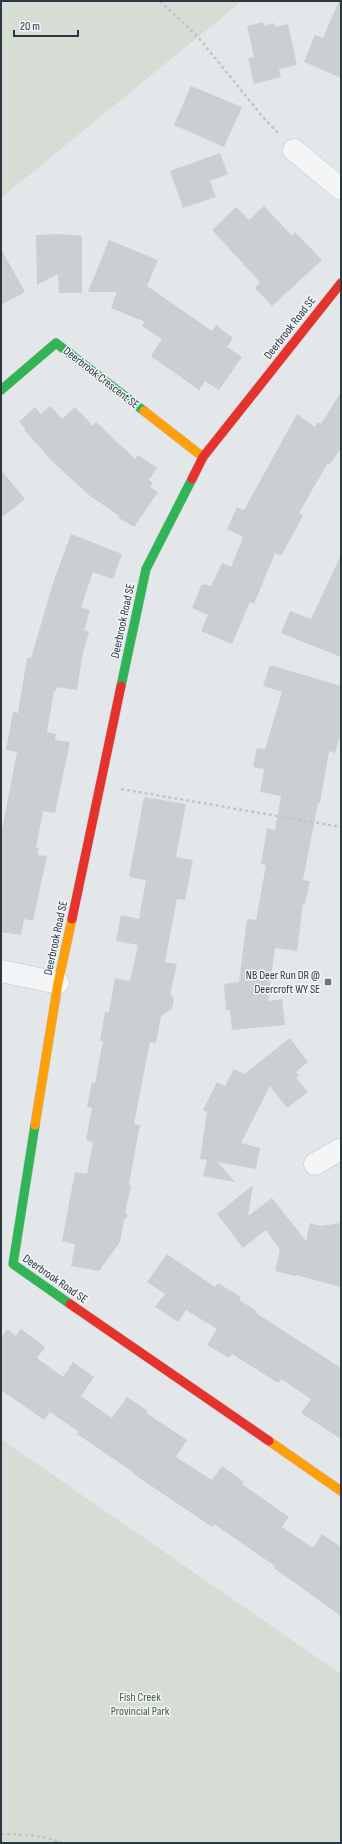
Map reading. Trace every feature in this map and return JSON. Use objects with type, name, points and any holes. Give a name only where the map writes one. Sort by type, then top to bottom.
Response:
[{"type":"street","points":[[294,150],[341,189]]},
{"type":"street","name":"Deerbrook Road SE","points":[[341,283],[202,457],[146,569],[58,983],[13,1264],[341,1491]]},
{"type":"street","name":"Deerbrook Crescent SE","points":[[1,390],[56,343],[202,457]]},
{"type":"street","points":[[1,971],[58,983]]},
{"type":"street","points":[[315,1164],[341,1149]]},
{"type":"path","points":[[160,1],[198,37],[262,116],[294,150]]},
{"type":"path","points":[[100,786],[341,827]]},
{"type":"path","points":[[1,1834],[24,1834],[45,1837],[62,1843]]},
{"type":"green space","points":[[1,1],[242,1],[1,198]]},
{"type":"green space","name":"Fish Creek Provincial Park","points":[[1,1439],[341,1674],[341,1843],[1,1843]]},
{"type":"building","points":[[339,1],[341,1],[341,78],[304,62],[315,35],[323,38]]},
{"type":"building","points":[[263,22],[264,26],[274,23],[275,27],[288,24],[297,65],[279,69],[281,77],[254,84],[248,58],[254,57],[247,26]]},
{"type":"building","points":[[191,86],[242,107],[224,147],[174,125]]},
{"type":"building","points":[[220,153],[228,174],[210,181],[216,197],[183,208],[170,171]]},
{"type":"building","points":[[264,206],[292,236],[295,232],[322,260],[272,306],[255,288],[260,282],[212,230],[236,207],[249,220]]},
{"type":"building","points":[[62,234],[82,236],[82,293],[59,293],[58,274],[37,285],[36,235]]},
{"type":"building","points":[[109,240],[158,260],[147,286],[212,331],[216,325],[233,338],[227,347],[242,357],[219,390],[205,381],[199,390],[151,356],[162,339],[142,326],[145,322],[111,308],[117,292],[88,292]]},
{"type":"building","points":[[1,249],[25,292],[1,305]]},
{"type":"building","points":[[341,392],[341,449],[329,465],[327,464],[299,513],[303,516],[281,556],[275,553],[254,604],[250,602],[232,644],[201,631],[208,615],[192,608],[201,586],[203,584],[211,586],[222,563],[231,567],[243,537],[227,529],[237,507],[244,510],[297,414],[315,427],[318,422],[321,424]]},
{"type":"building","points":[[50,406],[62,419],[75,407],[93,426],[96,422],[135,459],[138,455],[157,468],[149,480],[153,483],[150,487],[158,492],[134,527],[119,518],[118,515],[90,496],[52,461],[24,430],[25,428],[19,422],[35,407],[41,414]]},
{"type":"building","points":[[1,470],[25,499],[1,518]]},
{"type":"building","points":[[71,534],[122,554],[113,579],[93,572],[81,607],[90,610],[84,630],[89,632],[83,653],[77,690],[57,687],[56,691],[54,691],[47,732],[56,734],[55,740],[70,742],[55,813],[43,811],[36,848],[39,848],[37,855],[47,856],[33,921],[24,919],[21,935],[1,932],[1,835],[17,752],[6,750],[13,712],[18,713],[27,658],[31,658],[53,583]]},
{"type":"building","points":[[341,555],[341,657],[281,633],[290,611],[311,619]]},
{"type":"building","points":[[270,665],[341,686],[341,733],[335,753],[329,751],[320,803],[318,803],[303,880],[310,881],[305,904],[303,904],[297,951],[275,948],[268,1001],[282,999],[285,1025],[232,1030],[230,1010],[226,1010],[224,984],[239,982],[247,919],[256,920],[266,865],[261,864],[267,828],[275,830],[281,796],[260,792],[264,769],[253,767],[257,748],[265,749],[282,692],[263,686]]},
{"type":"building","points":[[144,797],[186,804],[176,857],[193,860],[185,900],[177,899],[165,962],[177,964],[170,994],[174,999],[172,1009],[161,1016],[156,1043],[150,1042],[134,1124],[140,1125],[129,1183],[131,1187],[125,1211],[128,1216],[124,1220],[120,1242],[99,1271],[71,1266],[75,1244],[62,1241],[75,1172],[87,1174],[93,1142],[86,1140],[92,1108],[87,1107],[92,1082],[95,1083],[103,1041],[100,1041],[105,1012],[109,1012],[115,978],[130,981],[138,945],[116,941],[121,915],[139,919],[146,880],[129,877]]},
{"type":"building","points":[[290,1038],[308,1062],[296,1072],[299,1076],[296,1078],[308,1092],[287,1108],[270,1086],[241,1143],[260,1148],[256,1169],[218,1162],[235,1182],[203,1176],[207,1160],[200,1159],[207,1112],[203,1110],[217,1082],[225,1086],[234,1069],[244,1074]]},
{"type":"building","points":[[253,1185],[248,1216],[272,1198],[306,1241],[310,1223],[321,1226],[341,1223],[341,1287],[275,1271],[280,1250],[266,1230],[243,1248],[217,1214]]},
{"type":"building","points":[[167,1254],[215,1287],[218,1283],[241,1297],[239,1300],[257,1311],[256,1313],[341,1368],[341,1439],[301,1413],[311,1399],[281,1379],[278,1383],[232,1354],[229,1358],[207,1345],[217,1329],[186,1310],[178,1322],[155,1307],[165,1294],[147,1282]]},
{"type":"building","points":[[7,1329],[16,1336],[21,1329],[45,1347],[37,1358],[63,1377],[73,1362],[94,1377],[81,1396],[112,1418],[127,1397],[148,1411],[146,1413],[187,1440],[176,1457],[212,1480],[222,1466],[244,1482],[242,1484],[289,1517],[282,1527],[313,1548],[322,1534],[341,1547],[341,1616],[274,1568],[275,1566],[214,1524],[212,1527],[132,1473],[133,1472],[77,1434],[79,1432],[50,1412],[44,1420],[1,1390],[1,1338]]},
{"type":"traffic: fast","points":[[1,390],[56,343],[144,411]]},
{"type":"traffic: fast","points":[[121,686],[146,569],[192,479]]},
{"type":"traffic: fast","points":[[35,1125],[13,1264],[70,1304]]},
{"type":"traffic: slow","points":[[144,411],[203,457]]},
{"type":"traffic: slow","points":[[35,1125],[58,983],[72,919]]},
{"type":"traffic: slow","points":[[269,1441],[341,1491]]},
{"type":"traffic: jam","points":[[192,479],[203,457],[341,283]]},
{"type":"traffic: jam","points":[[72,919],[121,686]]},
{"type":"traffic: jam","points":[[70,1304],[269,1441]]},
{"type":"place","name":"NB Deer Run DR @ Deercroft WY SE","points":[[328,982]]}]
